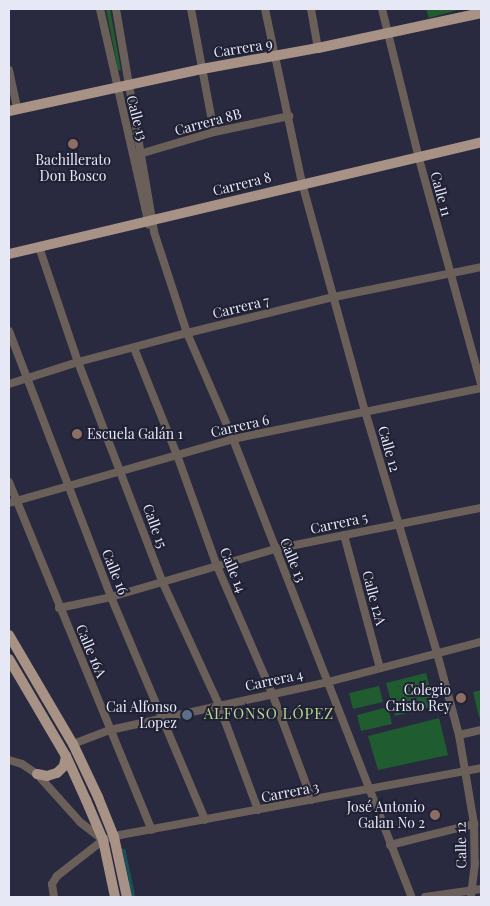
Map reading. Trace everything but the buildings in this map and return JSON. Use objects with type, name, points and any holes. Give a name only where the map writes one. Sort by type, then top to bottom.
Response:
[{"type":"main road","name":"Carrera 9","points":[[13,110],[202,68],[274,57],[388,31],[481,13]]},
{"type":"main road","name":"Carrera 8","points":[[9,254],[151,222],[418,155],[481,142]]},
{"type":"main road","points":[[9,635],[75,743],[117,836],[127,897]]},
{"type":"main road","points":[[9,659],[66,756],[103,840],[115,897]]},
{"type":"main road","points":[[37,774],[47,776],[57,774],[64,766],[66,756]]},
{"type":"street","name":"Calle 13","points":[[100,9],[116,88],[138,155]]},
{"type":"street","name":"Calle 13","points":[[116,9],[128,64],[128,85],[138,155],[151,222],[187,334],[233,439],[274,549],[412,897]]},
{"type":"street","points":[[191,9],[214,132]]},
{"type":"street","name":"Calle 12","points":[[265,9],[302,183],[365,411],[437,653],[459,735],[474,824],[475,863],[471,894]]},
{"type":"street","points":[[311,9],[318,48]]},
{"type":"street","name":"Calle 11","points":[[382,9],[418,155],[481,384]]},
{"type":"street","points":[[9,70],[13,110]]},
{"type":"street","name":"Carrera 8B","points":[[138,155],[214,132],[289,116]]},
{"type":"street","name":"Calle 15","points":[[39,247],[78,362],[122,471],[162,581],[219,705],[258,810]]},
{"type":"street","name":"Carrera 7","points":[[9,384],[78,362],[334,297],[481,267]]},
{"type":"street","name":"Calle 16","points":[[9,331],[111,597],[205,820]]},
{"type":"street","name":"Calle 14","points":[[134,348],[177,455],[217,566],[272,693],[312,800]]},
{"type":"street","name":"Carrera 6","points":[[12,502],[233,439],[481,388]]},
{"type":"street","name":"Calle 16A","points":[[9,482],[12,502],[59,608],[152,830]]},
{"type":"street","name":"Carrera 5","points":[[59,608],[111,597],[274,549],[481,508]]},
{"type":"street","name":"Calle 12A","points":[[344,535],[380,668]]},
{"type":"street","name":"Carrera 4","points":[[75,743],[110,730],[328,682],[481,642]]},
{"type":"street","points":[[459,735],[481,730]]},
{"type":"street","points":[[9,760],[22,764],[37,774],[80,822],[103,840]]},
{"type":"street","name":"Carrera 3","points":[[54,897],[52,884],[57,876],[103,840],[130,833],[481,768]]},
{"type":"street","points":[[390,845],[474,824]]},
{"type":"street","points":[[425,897],[471,894],[481,889]]},
{"type":"green space","points":[[106,9],[110,9],[121,70],[118,70]]},
{"type":"green space","points":[[426,9],[461,9],[429,18]]},
{"type":"green space","points":[[426,673],[435,706],[395,716],[386,683]]},
{"type":"green space","points":[[379,686],[383,702],[353,709],[349,693]]},
{"type":"green space","points":[[481,690],[481,717],[479,717],[473,692]]},
{"type":"green space","points":[[388,707],[392,724],[361,731],[357,715]]},
{"type":"green space","points":[[439,718],[448,755],[378,770],[368,736]]},
{"type":"waterway","points":[[120,850],[124,850],[134,897]]},
{"type":"place","name":"Bachillerato Don Bosco","points":[[73,144]]},
{"type":"place","name":"Escuela Galán 1","points":[[77,434]]},
{"type":"place","name":"Colegio Cristo Rey","points":[[461,698]]},
{"type":"place","name":"Cai Alfonso Lopez","points":[[187,715]]},
{"type":"place","name":"José Antonio Galan No 2","points":[[435,815]]},
{"type":"district","name":"ALFONSO LÓPEZ","points":[[269,714]]}]
